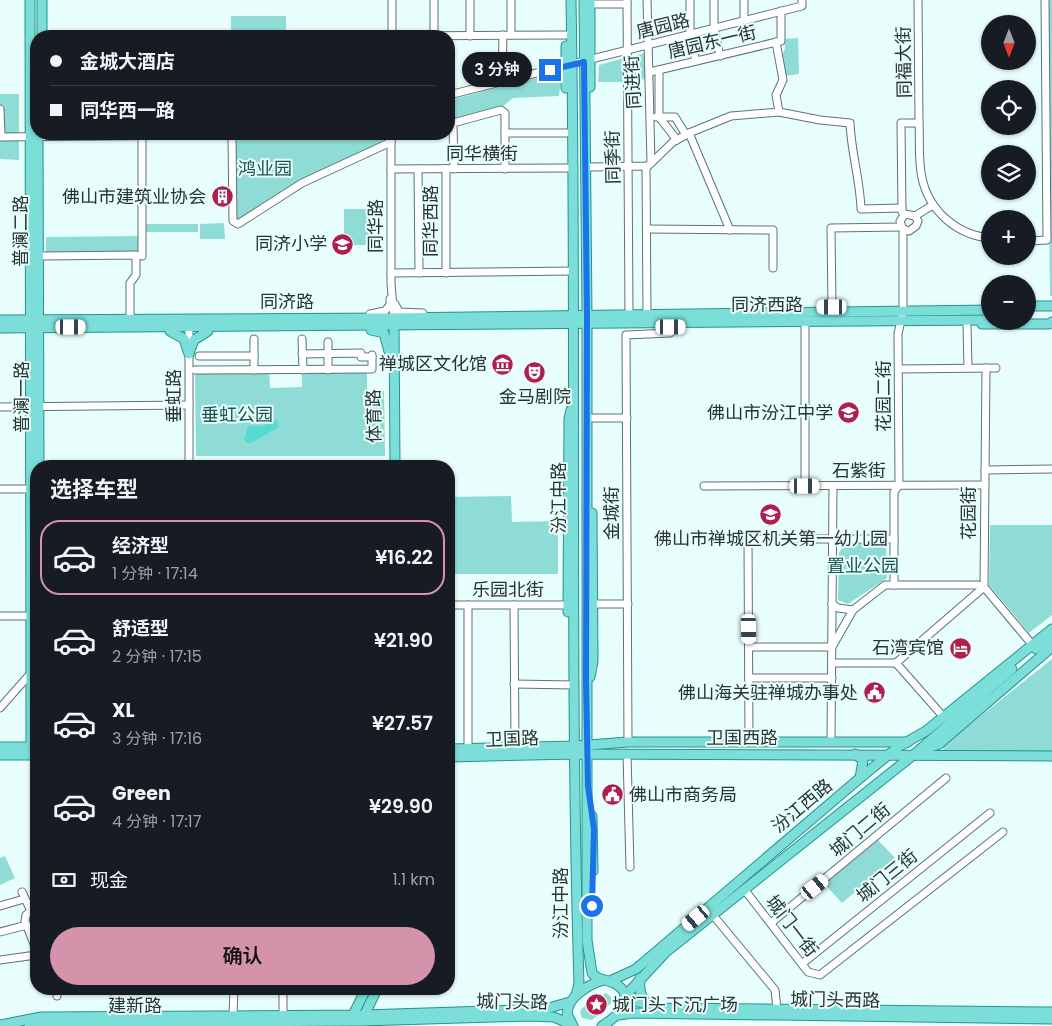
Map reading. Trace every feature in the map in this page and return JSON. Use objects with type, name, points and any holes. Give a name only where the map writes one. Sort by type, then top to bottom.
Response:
[{"type":"main road","name":"普澜二路","points":[[28,0],[30,34]]},
{"type":"main road","points":[[37,0],[37,30]]},
{"type":"main road","points":[[42,0],[42,30]]},
{"type":"main road","points":[[566,0],[566,35],[569,65],[567,133],[571,168]]},
{"type":"main road","name":"汾江中路","points":[[571,0],[569,65],[575,318],[574,685],[576,750],[576,822],[573,888],[579,984],[567,1014],[572,1026]]},
{"type":"main road","name":"汾江中路","points":[[588,2],[586,245],[587,940],[592,973],[622,989],[625,996]]},
{"type":"main road","points":[[586,245],[590,167],[587,61]]},
{"type":"main road","name":"普澜二路","points":[[34,323],[36,140]]},
{"type":"main road","points":[[34,306],[43,294],[43,256],[36,140]]},
{"type":"main road","points":[[647,314],[656,308],[832,307],[967,324],[1050,324],[1052,321]]},
{"type":"main road","points":[[1036,308],[1052,308]]},
{"type":"main road","name":"同济西路","points":[[575,318],[658,322],[772,321],[903,316],[981,309]]},
{"type":"main road","points":[[423,329],[412,321],[423,313],[548,311],[552,316]]},
{"type":"main road","name":"同济西路","points":[[587,318],[647,314],[903,316],[981,320]]},
{"type":"main road","points":[[0,315],[12,324],[0,333]]},
{"type":"main road","name":"同济路","points":[[412,321],[552,316],[575,318]]},
{"type":"main road","points":[[658,322],[671,327],[805,326],[903,316]]},
{"type":"main road","name":"同济路","points":[[0,328],[12,324],[34,323],[412,321],[530,323],[575,318]]},
{"type":"main road","name":"同济路","points":[[0,320],[12,324]]},
{"type":"main road","points":[[1036,320],[1052,321]]},
{"type":"main road","name":"同济路","points":[[34,323],[53,327],[174,329],[189,327],[204,329],[369,327],[391,321]]},
{"type":"main road","name":"体育路","points":[[391,321],[395,460]]},
{"type":"main road","points":[[744,321],[757,326],[772,321]]},
{"type":"main road","name":"普澜一路","points":[[33,460],[34,323]]},
{"type":"main road","points":[[392,355],[400,332],[405,330],[522,328],[530,323]]},
{"type":"main road","points":[[369,327],[384,333],[392,355]]},
{"type":"main road","points":[[174,329],[184,339],[189,354]]},
{"type":"main road","points":[[189,354],[194,340],[204,329]]},
{"type":"main road","name":"体育路","points":[[391,460],[392,355]]},
{"type":"main road","points":[[586,397],[591,410],[594,661],[587,697]]},
{"type":"main road","points":[[574,668],[568,648],[568,605],[569,419],[575,398]]},
{"type":"main road","name":"普澜一路","points":[[34,406],[38,460]]},
{"type":"main road","points":[[897,741],[912,736],[941,717],[1052,624]]},
{"type":"main road","points":[[1018,661],[1052,629]]},
{"type":"main road","points":[[1018,661],[1052,638]]},
{"type":"main road","points":[[908,742],[913,754],[939,744],[1052,648]]},
{"type":"main road","name":"汾江西路","points":[[625,996],[666,952],[913,754],[992,687],[1018,661]]},
{"type":"main road","name":"汾江西路","points":[[573,999],[606,980],[636,969],[860,778],[1018,661]]},
{"type":"main road","points":[[989,701],[992,687]]},
{"type":"main road","points":[[976,700],[989,701]]},
{"type":"main road","name":"卫国西路","points":[[576,750],[588,744],[628,742],[831,740],[908,742]]},
{"type":"main road","points":[[0,747],[30,750]]},
{"type":"main road","name":"卫国路","points":[[455,749],[576,750]]},
{"type":"main road","name":"卫国西路","points":[[576,750],[588,754],[913,754],[931,757],[1052,756]]},
{"type":"main road","name":"卫国路","points":[[455,757],[576,750]]},
{"type":"main road","points":[[0,755],[30,752]]},
{"type":"main road","points":[[854,754],[863,760],[860,778]]},
{"type":"main road","points":[[640,978],[639,990],[643,1000],[649,1005]]},
{"type":"main road","points":[[351,1021],[363,995]]},
{"type":"main road","points":[[361,1021],[374,995]]},
{"type":"main road","points":[[603,1026],[619,1015],[624,1006],[625,996]]},
{"type":"main road","name":"城门头西路","points":[[625,996],[660,1008],[1052,1012]]},
{"type":"main road","name":"城门头路","points":[[361,1021],[545,1008],[573,999]]},
{"type":"main road","name":"城门头西路","points":[[619,1015],[632,1013],[904,1021],[1052,1019]]},
{"type":"main road","name":"建新路","points":[[0,1025],[41,1018],[111,1022],[233,1015],[283,1015],[351,1021]]},
{"type":"main road","name":"城门头路","points":[[361,1021],[404,1023],[466,1022],[529,1016],[554,1017],[572,1026]]},
{"type":"main road","name":"建新路","points":[[29,1026],[111,1022],[361,1021]]},
{"type":"street","points":[[392,0],[392,30]]},
{"type":"street","points":[[434,0],[434,30]]},
{"type":"street","points":[[470,0],[470,36]]},
{"type":"street","points":[[502,82],[511,0]]},
{"type":"street","name":"同进街","points":[[647,0],[646,46],[650,72],[647,314]]},
{"type":"street","points":[[690,0],[690,35],[696,61]]},
{"type":"street","points":[[714,0],[714,29],[720,56]]},
{"type":"street","points":[[744,0],[744,20]]},
{"type":"street","name":"唐园路","points":[[455,94],[802,6],[802,0]]},
{"type":"street","name":"同福大街","points":[[918,0],[919,123],[922,178],[932,205]]},
{"type":"street","points":[[1036,241],[1047,240],[1045,0]]},
{"type":"street","points":[[588,2],[627,2]]},
{"type":"street","name":"同季街","points":[[627,2],[629,314]]},
{"type":"street","points":[[779,112],[776,95],[783,80],[779,42],[781,11]]},
{"type":"street","points":[[455,36],[566,35]]},
{"type":"street","name":"唐园东一街","points":[[650,72],[779,42]]},
{"type":"street","points":[[659,70],[659,117],[676,140]]},
{"type":"street","points":[[0,109],[1,136],[30,135]]},
{"type":"street","points":[[455,122],[501,110],[505,113],[505,169]]},
{"type":"street","points":[[590,167],[649,165],[676,140],[731,116],[779,112],[820,120],[850,123],[851,145],[860,184],[861,209],[910,213],[918,221],[916,226],[909,230],[902,228],[831,228],[832,307]]},
{"type":"street","points":[[650,117],[675,117],[687,134],[730,230]]},
{"type":"street","name":"同福大街","points":[[903,316],[902,228],[900,221],[902,212],[901,124],[919,123]]},
{"type":"street","points":[[505,133],[567,133]]},
{"type":"street","points":[[142,140],[142,256]]},
{"type":"street","points":[[232,140],[233,221],[238,224],[302,183],[387,140]]},
{"type":"street","name":"同华路","points":[[391,140],[391,305]]},
{"type":"street","name":"同华西路","points":[[446,273],[451,140]]},
{"type":"street","name":"同华横街","points":[[391,169],[571,168]]},
{"type":"street","points":[[418,170],[419,273]]},
{"type":"street","points":[[915,216],[932,205],[956,228],[981,237]]},
{"type":"street","points":[[647,229],[773,230],[773,268]]},
{"type":"street","points":[[43,256],[136,255],[136,275],[130,283],[130,315]]},
{"type":"street","points":[[391,273],[574,271]]},
{"type":"street","points":[[391,284],[395,305],[399,312],[423,313]]},
{"type":"street","points":[[366,314],[379,314],[391,305]]},
{"type":"street","name":"体育路","points":[[391,305],[391,321]]},
{"type":"street","name":"花园二街","points":[[894,585],[894,492],[899,485],[898,334],[903,316]]},
{"type":"street","points":[[967,324],[968,368]]},
{"type":"street","points":[[805,326],[805,486]]},
{"type":"street","name":"垂虹路","points":[[189,327],[189,460]]},
{"type":"street","name":"金城街","points":[[628,742],[626,335],[670,333],[671,327]]},
{"type":"street","points":[[254,339],[254,370]]},
{"type":"street","points":[[302,339],[303,370]]},
{"type":"street","points":[[328,342],[328,370]]},
{"type":"street","points":[[195,370],[372,369],[372,356],[361,357],[361,353],[302,354]]},
{"type":"street","points":[[206,370],[203,356],[254,356]]},
{"type":"street","name":"花园街","points":[[984,587],[986,368]]},
{"type":"street","points":[[899,369],[996,368]]},
{"type":"street","points":[[0,407],[189,405]]},
{"type":"street","points":[[591,418],[627,418]]},
{"type":"street","points":[[985,470],[1052,469]]},
{"type":"street","name":"石紫街","points":[[704,486],[985,485]]},
{"type":"street","points":[[831,740],[833,486]]},
{"type":"street","points":[[0,489],[30,489]]},
{"type":"street","points":[[749,741],[748,539],[894,539]]},
{"type":"street","points":[[832,647],[853,610],[885,585],[978,585],[984,587],[1030,642]]},
{"type":"street","points":[[832,663],[896,663],[984,587]]},
{"type":"street","points":[[593,604],[628,604]]},
{"type":"street","points":[[832,604],[838,608],[853,610]]},
{"type":"street","name":"乐园北街","points":[[455,605],[568,605]]},
{"type":"street","points":[[468,605],[468,749]]},
{"type":"street","points":[[514,605],[515,748]]},
{"type":"street","points":[[0,616],[30,616]]},
{"type":"street","points":[[832,622],[844,626]]},
{"type":"street","points":[[749,647],[832,647]]},
{"type":"street","points":[[896,663],[941,717]]},
{"type":"street","points":[[0,708],[30,674]]},
{"type":"street","points":[[749,678],[832,678]]},
{"type":"street","points":[[514,684],[574,685]]},
{"type":"street","points":[[627,754],[630,867]]},
{"type":"street","name":"城门二街","points":[[771,923],[946,778]]},
{"type":"street","name":"城门三街","points":[[803,963],[990,814]]},
{"type":"street","name":"城门一街","points":[[744,889],[803,963],[808,972],[820,975],[1003,832]]},
{"type":"street","points":[[0,906],[23,896],[30,906]]},
{"type":"street","points":[[30,913],[26,915],[30,932]]},
{"type":"street","points":[[712,914],[775,990],[777,1009]]},
{"type":"street","points":[[0,932],[27,925]]},
{"type":"street","points":[[0,960],[30,956]]},
{"type":"street","points":[[111,1022],[114,995]]},
{"type":"street","points":[[233,1015],[234,995]]},
{"type":"street","points":[[283,995],[283,1015]]},
{"type":"green space","points":[[1047,0],[1052,0],[1052,296],[1050,296]]},
{"type":"green space","points":[[231,16],[286,16],[286,30],[231,30]]},
{"type":"green space","points":[[798,38],[799,74],[785,76],[782,56],[785,48],[784,39]]},
{"type":"green space","points":[[645,53],[645,79],[630,81],[630,57]]},
{"type":"green space","points":[[624,58],[624,82],[598,82],[599,65]]},
{"type":"green space","points":[[555,73],[561,78],[559,96],[513,98],[503,106],[455,119],[455,98]]},
{"type":"green space","points":[[0,94],[19,94],[19,160],[0,159]]},
{"type":"green space","name":"鸿业园","points":[[238,140],[383,140],[301,181],[241,222],[236,220],[235,142]]},
{"type":"green space","points":[[344,209],[369,209],[369,245],[344,245]]},
{"type":"green space","points":[[224,223],[225,239],[200,239],[200,224]]},
{"type":"green space","points":[[144,224],[198,224],[198,232],[144,232]]},
{"type":"green space","points":[[141,236],[141,253],[46,254],[46,237]]},
{"type":"green space","name":"垂虹公园","points":[[195,372],[269,372],[270,388],[302,387],[302,372],[367,372],[367,391],[384,391],[385,456],[196,456]]},
{"type":"green space","points":[[511,496],[512,522],[558,521],[558,574],[455,574],[455,497]]},
{"type":"green space","points":[[990,525],[1052,525],[1052,615],[1029,633],[989,585]]},
{"type":"green space","name":"置业公园","points":[[847,541],[886,541],[887,578],[848,604],[838,600],[839,553]]},
{"type":"green space","points":[[1052,659],[1052,752],[944,752],[943,746]]},
{"type":"green space","points":[[877,839],[895,858],[842,903],[823,882]]},
{"type":"green space","points":[[5,856],[15,878],[0,885],[0,858]]},
{"type":"green space","points":[[606,993],[611,997],[611,1003],[592,1020],[582,1018],[580,1012],[582,1008]]},
{"type":"shaded area","points":[[277,419],[279,427],[251,443],[247,443],[244,440],[248,426],[263,426]]},
{"type":"place","name":"佛山市建筑业协会","points":[[222,197]]},
{"type":"place","name":"同济小学","points":[[343,244]]},
{"type":"place","name":"禅城区文化馆","points":[[503,364]]},
{"type":"place","name":"金马剧院","points":[[535,372]]},
{"type":"place","name":"佛山市汾江中学","points":[[849,413]]},
{"type":"place","name":"佛山市禅城区机关第一幼儿园","points":[[771,514]]},
{"type":"place","name":"石湾宾馆","points":[[960,648]]},
{"type":"place","name":"佛山海关驻禅城办事处","points":[[874,693]]},
{"type":"place","name":"佛山市商务局","points":[[613,795]]},
{"type":"place","name":"城门头下沉广场","points":[[596,1005]]},
{"type":"route","points":[[550,70],[584,62],[587,315],[586,681],[588,786],[594,829],[592,906]]}]
